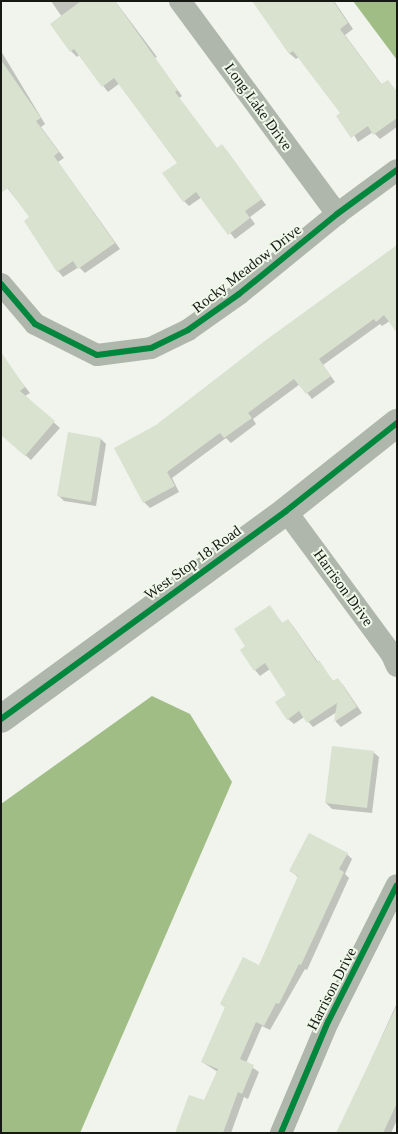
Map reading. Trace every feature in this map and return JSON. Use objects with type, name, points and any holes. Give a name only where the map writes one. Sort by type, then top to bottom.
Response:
[{"type":"street","name":"Long Lake Drive","points":[[180,1],[337,214]]},
{"type":"street","name":"Rocky Meadow Drive","points":[[1,284],[35,324],[97,355],[151,348],[188,330],[238,294],[337,214],[397,170]]},
{"type":"street","name":"West Stop 18 Road","points":[[1,718],[286,511],[397,422]]},
{"type":"street","name":"Harrison Drive","points":[[286,511],[395,658]]},
{"type":"street","name":"Harrison Drive","points":[[281,1133],[328,1022],[397,885]]},
{"type":"shaded area","points":[[353,1],[397,1],[397,60]]},
{"type":"shaded area","points":[[152,696],[190,714],[232,782],[80,1133],[1,1133],[1,804]]},
{"type":"building","points":[[81,1],[115,1],[178,90],[175,92],[217,148],[222,144],[262,199],[245,211],[250,218],[228,235],[196,192],[183,202],[162,173],[177,163],[114,78],[102,87],[74,49],[70,52],[50,24]]},
{"type":"building","points":[[252,1],[333,1],[348,23],[340,29],[381,84],[388,80],[397,92],[397,118],[373,135],[368,126],[351,138],[336,116],[340,113],[293,51],[289,54]]},
{"type":"building","points":[[1,60],[41,118],[36,121],[59,152],[54,156],[115,243],[78,269],[73,261],[57,272],[24,221],[29,217],[8,188],[1,193]]},
{"type":"building","points":[[397,245],[397,333],[384,315],[376,322],[374,319],[319,359],[331,376],[306,394],[294,379],[248,413],[252,418],[224,438],[220,433],[167,472],[175,486],[143,503],[114,448],[156,425],[266,340]]},
{"type":"building","points":[[1,352],[25,387],[20,391],[55,421],[25,456],[1,435]]},
{"type":"building","points":[[68,432],[101,438],[91,502],[57,496]]},
{"type":"building","points":[[270,605],[282,623],[288,619],[317,662],[319,660],[333,681],[338,678],[357,707],[334,722],[337,703],[307,723],[299,711],[287,720],[275,702],[286,695],[265,663],[254,671],[240,650],[245,646],[234,629]]},
{"type":"building","points":[[332,746],[374,751],[367,808],[325,803]]},
{"type":"building","points":[[309,833],[348,853],[339,869],[344,872],[301,965],[299,964],[279,1004],[276,1003],[264,1026],[256,1022],[240,1059],[254,1065],[242,1094],[238,1092],[223,1133],[175,1133],[189,1095],[204,1100],[218,1069],[201,1062],[225,1007],[220,1004],[243,957],[259,965],[298,876],[289,871]]},
{"type":"building","points":[[397,1005],[397,1103],[383,1133],[336,1133]]},
{"type":"cycle path","points":[[1,284],[35,324],[97,355],[151,348],[188,330],[239,294],[337,214],[397,170]]},
{"type":"cycle path","points":[[1,719],[286,511],[397,423]]},
{"type":"cycle path","points":[[281,1133],[328,1022],[397,885]]}]
